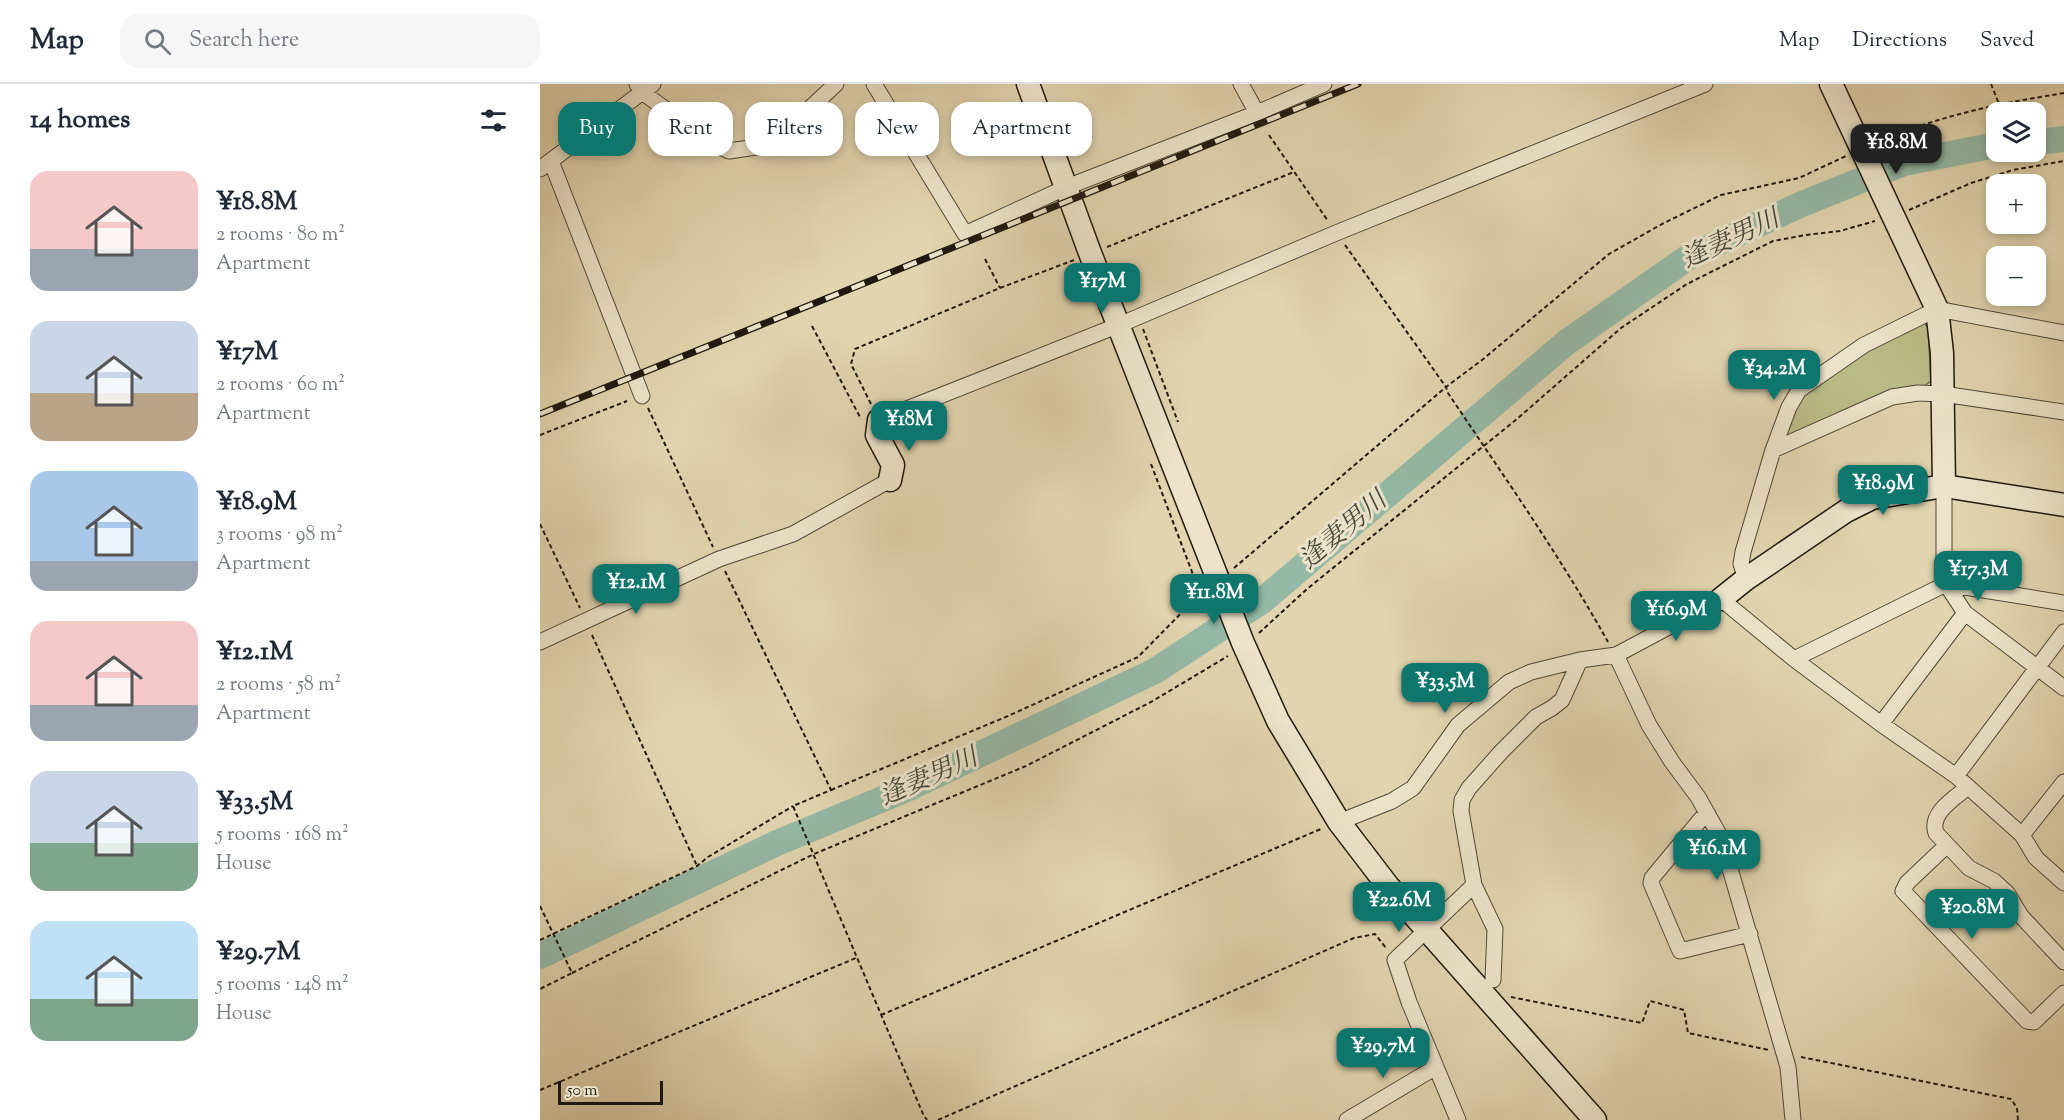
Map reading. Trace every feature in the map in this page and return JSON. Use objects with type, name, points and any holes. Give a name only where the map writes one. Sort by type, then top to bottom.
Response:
[{"type":"street","points":[[642,396],[546,165],[644,87],[712,143],[729,151],[764,146],[792,125],[836,84]]},
{"type":"street","points":[[874,84],[965,234],[1067,187],[1257,113],[1324,84]]},
{"type":"street","points":[[1028,84],[1090,253],[1221,587],[1278,721],[1339,822],[1388,886],[1595,1120]]},
{"type":"street","points":[[1241,84],[1257,113]]},
{"type":"street","points":[[540,642],[719,559],[793,534],[890,480],[893,465],[878,428],[1336,233],[1705,84]]},
{"type":"street","points":[[1831,84],[1937,309],[1943,394],[1944,572],[1946,584],[1965,613],[2064,688]]},
{"type":"street","points":[[1746,579],[1741,564],[1773,450],[1789,407],[1799,390],[1864,345],[1937,309],[2064,333]]},
{"type":"street","points":[[1773,450],[1892,397],[1918,393],[1943,394],[2064,412]]},
{"type":"street","points":[[1339,822],[1392,801],[1413,788],[1458,725],[1509,682],[1531,672],[1580,660],[1616,655],[1721,599],[1746,579],[1858,503],[1895,493],[1944,486],[2064,505]]},
{"type":"street","points":[[1794,659],[1946,584],[2064,603]]},
{"type":"street","points":[[1721,599],[1794,659],[1962,781],[2022,835],[2036,858],[2064,883]]},
{"type":"street","points":[[1881,724],[1965,613]]},
{"type":"street","points":[[2064,632],[1962,781],[1936,815],[1934,828],[1946,846],[1969,868],[1994,881],[2007,893],[2021,916],[2064,962]]},
{"type":"street","points":[[1616,655],[1649,725],[1708,814],[1721,838],[1788,1067],[1793,1120]]},
{"type":"street","points":[[1493,980],[1495,929],[1474,885],[1461,811],[1462,800],[1468,788],[1536,717],[1562,700],[1580,660]]},
{"type":"street","points":[[2022,835],[2064,782]]},
{"type":"street","points":[[1708,814],[1701,819],[1651,882],[1680,951],[1750,934]]},
{"type":"street","points":[[1946,846],[1907,883],[1903,891],[2027,1021],[2034,1022],[2064,993]]},
{"type":"street","points":[[1458,1120],[1409,1002],[1395,960],[1474,885]]},
{"type":"street","points":[[1347,1120],[1436,1067]]},
{"type":"path","points":[[1991,84],[1998,102]]},
{"type":"path","points":[[2011,102],[2064,93]]},
{"type":"path","points":[[540,940],[697,866],[708,857],[793,806],[1008,716],[1138,657],[1200,593],[1221,587],[1446,387],[1610,254],[1662,224],[1721,195],[1799,178],[1863,152],[1902,132],[1986,108]]},
{"type":"path","points":[[1269,135],[1446,387],[1483,447],[1569,574],[1616,655]]},
{"type":"path","points":[[540,989],[814,854],[1026,766],[1151,702],[1225,658],[1261,632],[1307,589],[1517,419],[1621,328],[1687,284],[1773,241],[1840,231],[1947,195],[1971,183],[2013,170],[2064,161]]},
{"type":"path","points":[[812,326],[870,437],[878,428],[850,364],[855,349],[1000,288],[1295,172]]},
{"type":"path","points":[[985,259],[1000,288]]},
{"type":"path","points":[[540,435],[642,396],[831,790]]},
{"type":"path","points":[[540,524],[697,866]]},
{"type":"path","points":[[793,806],[927,1120]]},
{"type":"path","points":[[881,1015],[1339,822]]},
{"type":"path","points":[[540,906],[572,973]]},
{"type":"path","points":[[938,1120],[1354,938],[1375,934],[1395,960]]},
{"type":"path","points":[[540,1090],[856,958]]},
{"type":"path","points":[[1493,980],[1510,997],[1642,1023],[1650,1002],[1684,1010],[1688,1033],[2011,1099],[2017,1108],[2018,1120]]},
{"type":"green space","points":[[1923,320],[1928,328],[1931,381],[1923,387],[1786,440],[1784,433],[1802,392],[1864,347]]},
{"type":"waterway","name":"逢妻男川","points":[[2046,141],[2064,139]]},
{"type":"waterway","name":"逢妻男川","points":[[540,956],[777,843],[909,788],[1155,671],[1262,601],[1567,342],[1690,256],[1802,204],[1904,163],[1986,147]]},
{"type":"railway","points":[[540,414],[1358,84]]}]
